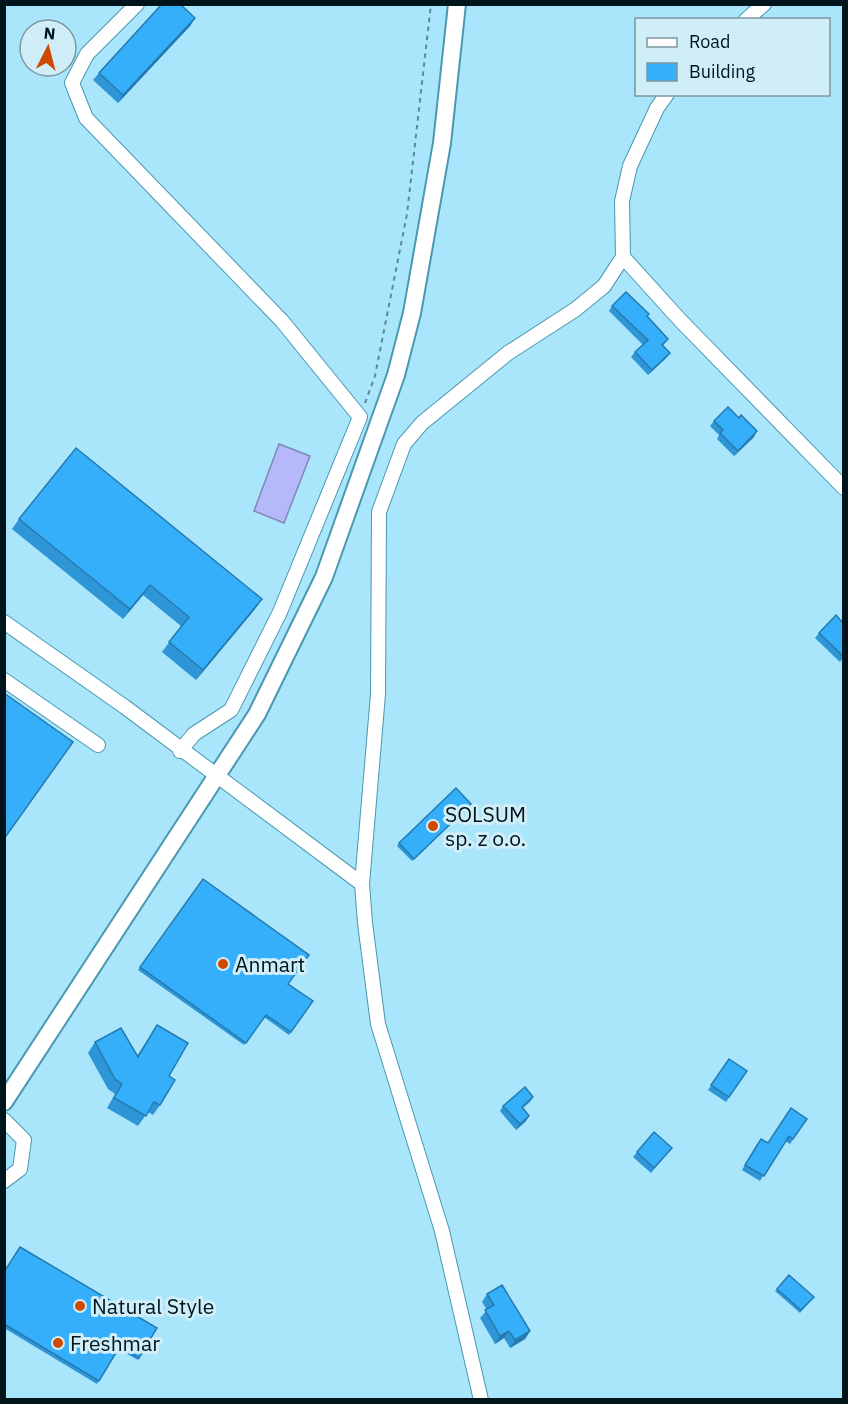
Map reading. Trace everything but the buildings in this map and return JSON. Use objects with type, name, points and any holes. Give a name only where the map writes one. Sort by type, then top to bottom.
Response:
[{"type":"main road","points":[[4,1102],[218,778],[257,714],[324,577],[396,375],[426,244],[442,143],[457,4]]},
{"type":"street","points":[[137,4],[87,54],[72,83],[86,118],[282,321],[360,417],[280,612],[231,710],[194,734],[180,751]]},
{"type":"street","points":[[748,18],[764,4]]},
{"type":"street","points":[[481,1400],[442,1231],[378,1024],[362,884],[378,694],[379,512],[395,463],[404,444],[422,423],[508,353],[576,309],[604,286],[623,257],[622,201],[630,166],[657,108],[666,96]]},
{"type":"street","points":[[623,257],[680,320],[843,488]]},
{"type":"street","points":[[4,622],[362,884]]},
{"type":"street","points":[[4,680],[98,745]]},
{"type":"street","points":[[4,1120],[24,1140],[20,1169],[4,1181]]},
{"type":"path","points":[[360,417],[375,376],[407,214],[431,4]]},
{"type":"water","points":[[279,444],[310,456],[284,523],[254,511]]},
{"type":"place","name":"SOLSUM sp. z o.o.","points":[[433,826]]},
{"type":"place","name":"Anmart","points":[[223,964]]},
{"type":"place","name":"Natural Style","points":[[80,1306]]},
{"type":"place","name":"Freshmar","points":[[58,1343]]}]
